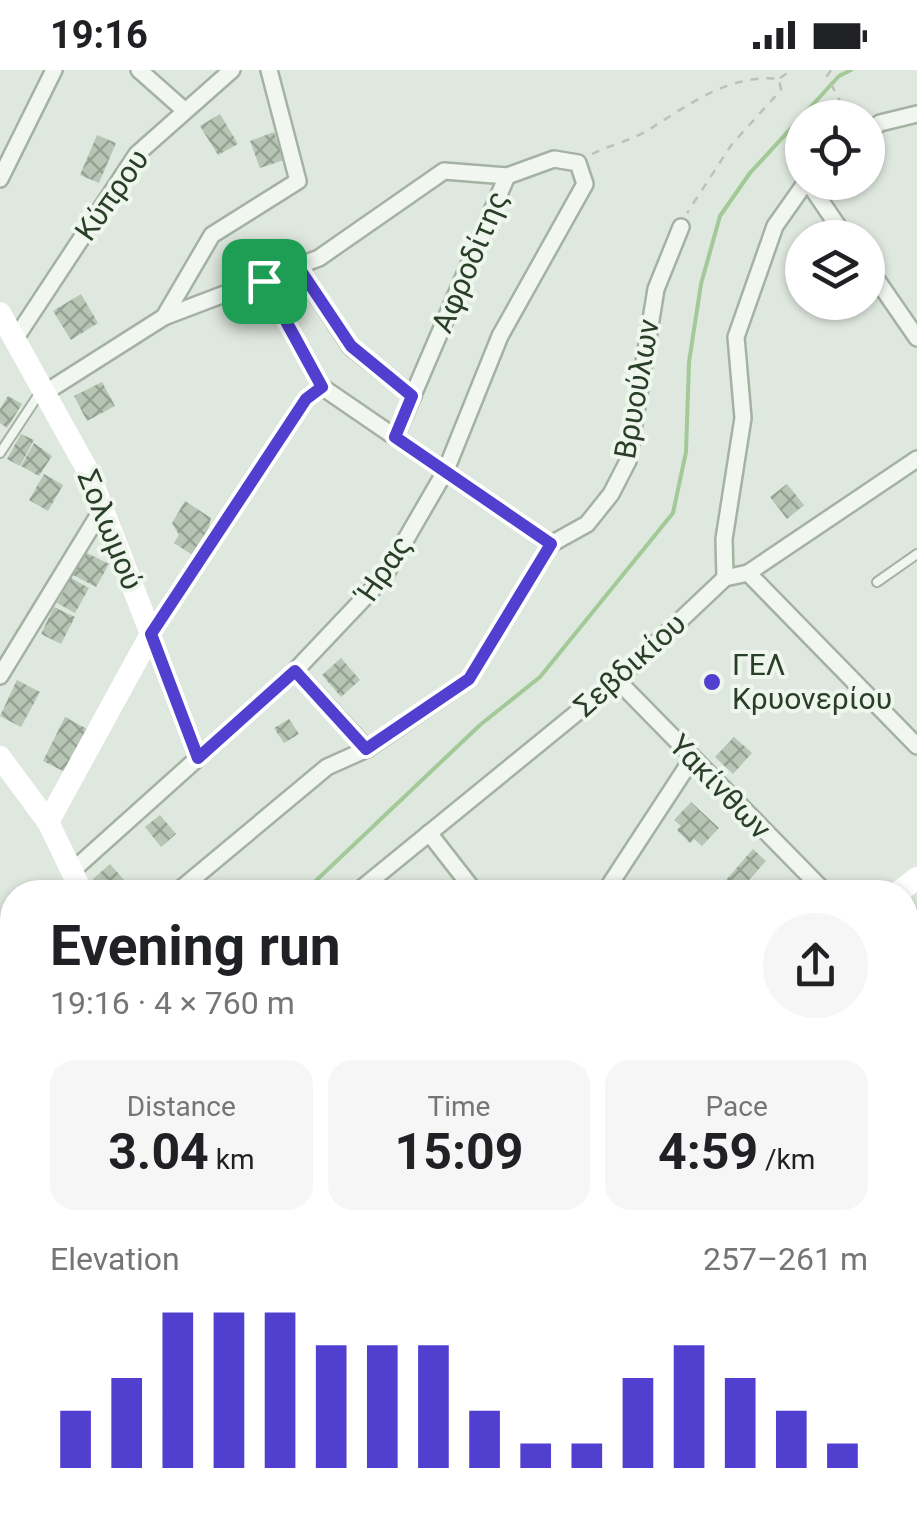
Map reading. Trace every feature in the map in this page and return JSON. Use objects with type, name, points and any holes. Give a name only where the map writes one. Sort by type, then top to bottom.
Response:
[{"type":"main road","name":"Σολωμού","points":[[0,313],[45,389],[104,506],[151,634]]},
{"type":"main road","points":[[48,822],[151,634]]},
{"type":"main road","points":[[0,757],[48,822],[76,880]]},
{"type":"street","points":[[0,178],[54,70]]},
{"type":"street","points":[[139,70],[184,109]]},
{"type":"street","name":"Κύπρου","points":[[15,339],[137,154],[232,70]]},
{"type":"street","points":[[164,317],[212,236],[298,181],[269,70]]},
{"type":"street","points":[[885,122],[917,114]]},
{"type":"street","name":"Αφροδίτης","points":[[395,437],[507,176],[554,158],[578,163]]},
{"type":"street","name":"Ήρας","points":[[79,880],[198,758],[295,671],[384,577],[446,470],[500,336],[585,184],[578,163]]},
{"type":"street","points":[[45,389],[164,317],[299,268],[366,228],[444,170],[507,176]]},
{"type":"street","points":[[794,200],[775,226],[736,336],[743,418],[724,539],[725,578],[748,573],[917,459]]},
{"type":"street","name":"Βρυούλων","points":[[191,880],[327,767],[366,749],[469,679],[551,544],[587,524],[611,494],[628,461],[656,289],[682,227]]},
{"type":"street","points":[[299,268],[351,346],[412,396]]},
{"type":"street","points":[[264,281],[322,387],[551,544]]},
{"type":"street","points":[[885,292],[917,338]]},
{"type":"street","points":[[151,634],[306,399],[322,387]]},
{"type":"street","points":[[0,676],[104,506]]},
{"type":"street","points":[[748,573],[917,746]]},
{"type":"street","name":"Σεβδικίου","points":[[371,880],[617,680],[725,578]]},
{"type":"street","name":"Σολωμού","points":[[151,634],[198,758]]},
{"type":"street","points":[[295,671],[366,749]]},
{"type":"street","name":"Υακίνθων","points":[[617,680],[813,880]]},
{"type":"street","points":[[615,880],[692,759]]},
{"type":"street","points":[[429,833],[466,880]]},
{"type":"lane","points":[[0,453],[45,389]]},
{"type":"lane","points":[[877,582],[917,554]]},
{"type":"path","points":[[578,163],[648,131],[706,94],[744,82],[779,79],[792,70]]},
{"type":"path","points":[[831,70],[828,76],[840,100]]},
{"type":"path","points":[[682,227],[732,144],[781,90],[779,79]]},
{"type":"building","points":[[220,114],[238,144],[218,155],[200,126]]},
{"type":"building","points":[[274,132],[284,160],[260,168],[250,141]]},
{"type":"building","points":[[97,135],[116,143],[99,183],[80,175]]},
{"type":"building","points":[[81,294],[98,323],[71,340],[53,311]]},
{"type":"building","points":[[102,382],[115,406],[87,421],[74,396]]},
{"type":"building","points":[[8,396],[22,404],[7,428],[0,423],[0,409]]},
{"type":"building","points":[[21,434],[34,440],[20,466],[7,459]]},
{"type":"building","points":[[34,443],[52,456],[39,476],[21,466]]},
{"type":"building","points":[[44,474],[63,485],[48,511],[29,500]]},
{"type":"building","points":[[787,484],[804,505],[787,519],[770,497]]},
{"type":"building","points":[[185,501],[211,518],[207,535],[211,538],[197,558],[174,543],[179,535],[172,523]]},
{"type":"building","points":[[85,552],[109,564],[96,587],[73,575]]},
{"type":"building","points":[[71,578],[89,588],[75,613],[57,603]]},
{"type":"building","points":[[54,607],[75,617],[61,644],[41,634]]},
{"type":"building","points":[[341,658],[360,680],[341,697],[322,675]]},
{"type":"building","points":[[17,680],[40,692],[21,727],[0,716]]},
{"type":"building","points":[[65,717],[87,729],[65,772],[43,761]]},
{"type":"building","points":[[289,719],[299,734],[284,743],[274,728]]},
{"type":"building","points":[[734,737],[752,753],[733,774],[715,757]]},
{"type":"building","points":[[691,802],[719,828],[702,846],[694,839],[690,843],[677,830],[681,826],[674,820]]},
{"type":"building","points":[[160,815],[176,834],[161,847],[145,827]]},
{"type":"building","points":[[753,849],[766,861],[749,880],[726,880]]},
{"type":"building","points":[[110,864],[124,880],[94,880]]},
{"type":"waterway","points":[[317,880],[480,725],[540,677],[673,513],[686,452],[689,362],[701,284],[720,216],[750,173],[839,76],[851,70]]},
{"type":"place","name":"ΓΕΛ Κρυονερίου","points":[[712,682]]},
{"type":"route","points":[[299,268],[351,346],[412,396],[395,437],[551,544],[469,679],[366,749],[295,671],[198,758],[151,634],[306,399],[322,387],[264,281],[299,268]]}]
